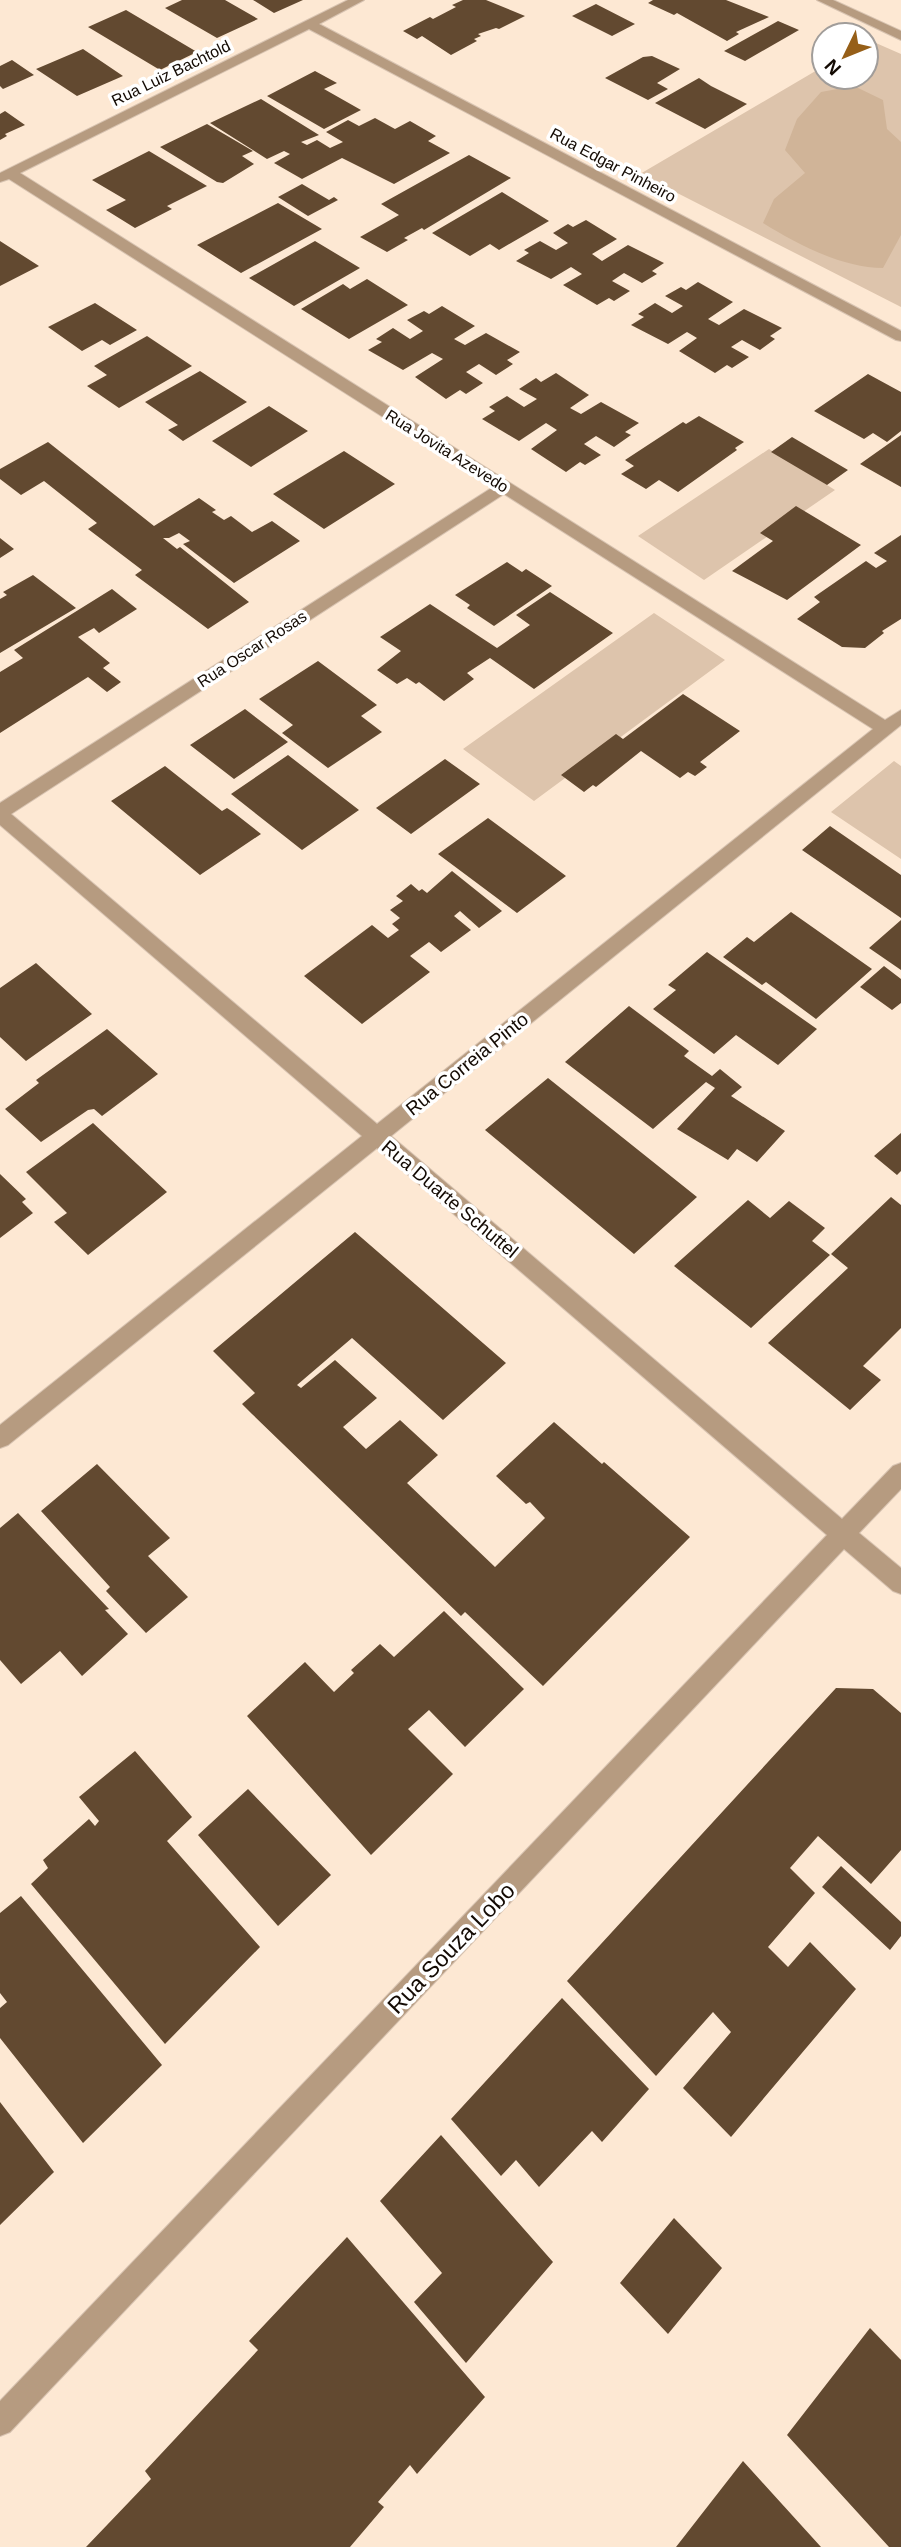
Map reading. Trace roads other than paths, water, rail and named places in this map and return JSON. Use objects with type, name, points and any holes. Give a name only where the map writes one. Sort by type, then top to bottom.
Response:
[{"type":"street","name":"Rua Luiz Bachtold","points":[[5,175],[358,0]]},
{"type":"street","points":[[823,0],[901,36]]},
{"type":"street","name":"Rua Edgar Pinheiro","points":[[309,24],[901,337]]},
{"type":"street","name":"Rua Jovita Azevedo","points":[[5,175],[504,486],[893,722]]},
{"type":"street","name":"Rua Oscar Rosas","points":[[0,814],[504,486]]},
{"type":"street","name":"Rua Correia Pinto","points":[[0,1438],[893,722]]},
{"type":"street","name":"Rua Duarte Schuttel","points":[[0,814],[901,1583]]},
{"type":"street","name":"Rua Souza Lobo","points":[[0,2422],[901,1473]]}]
